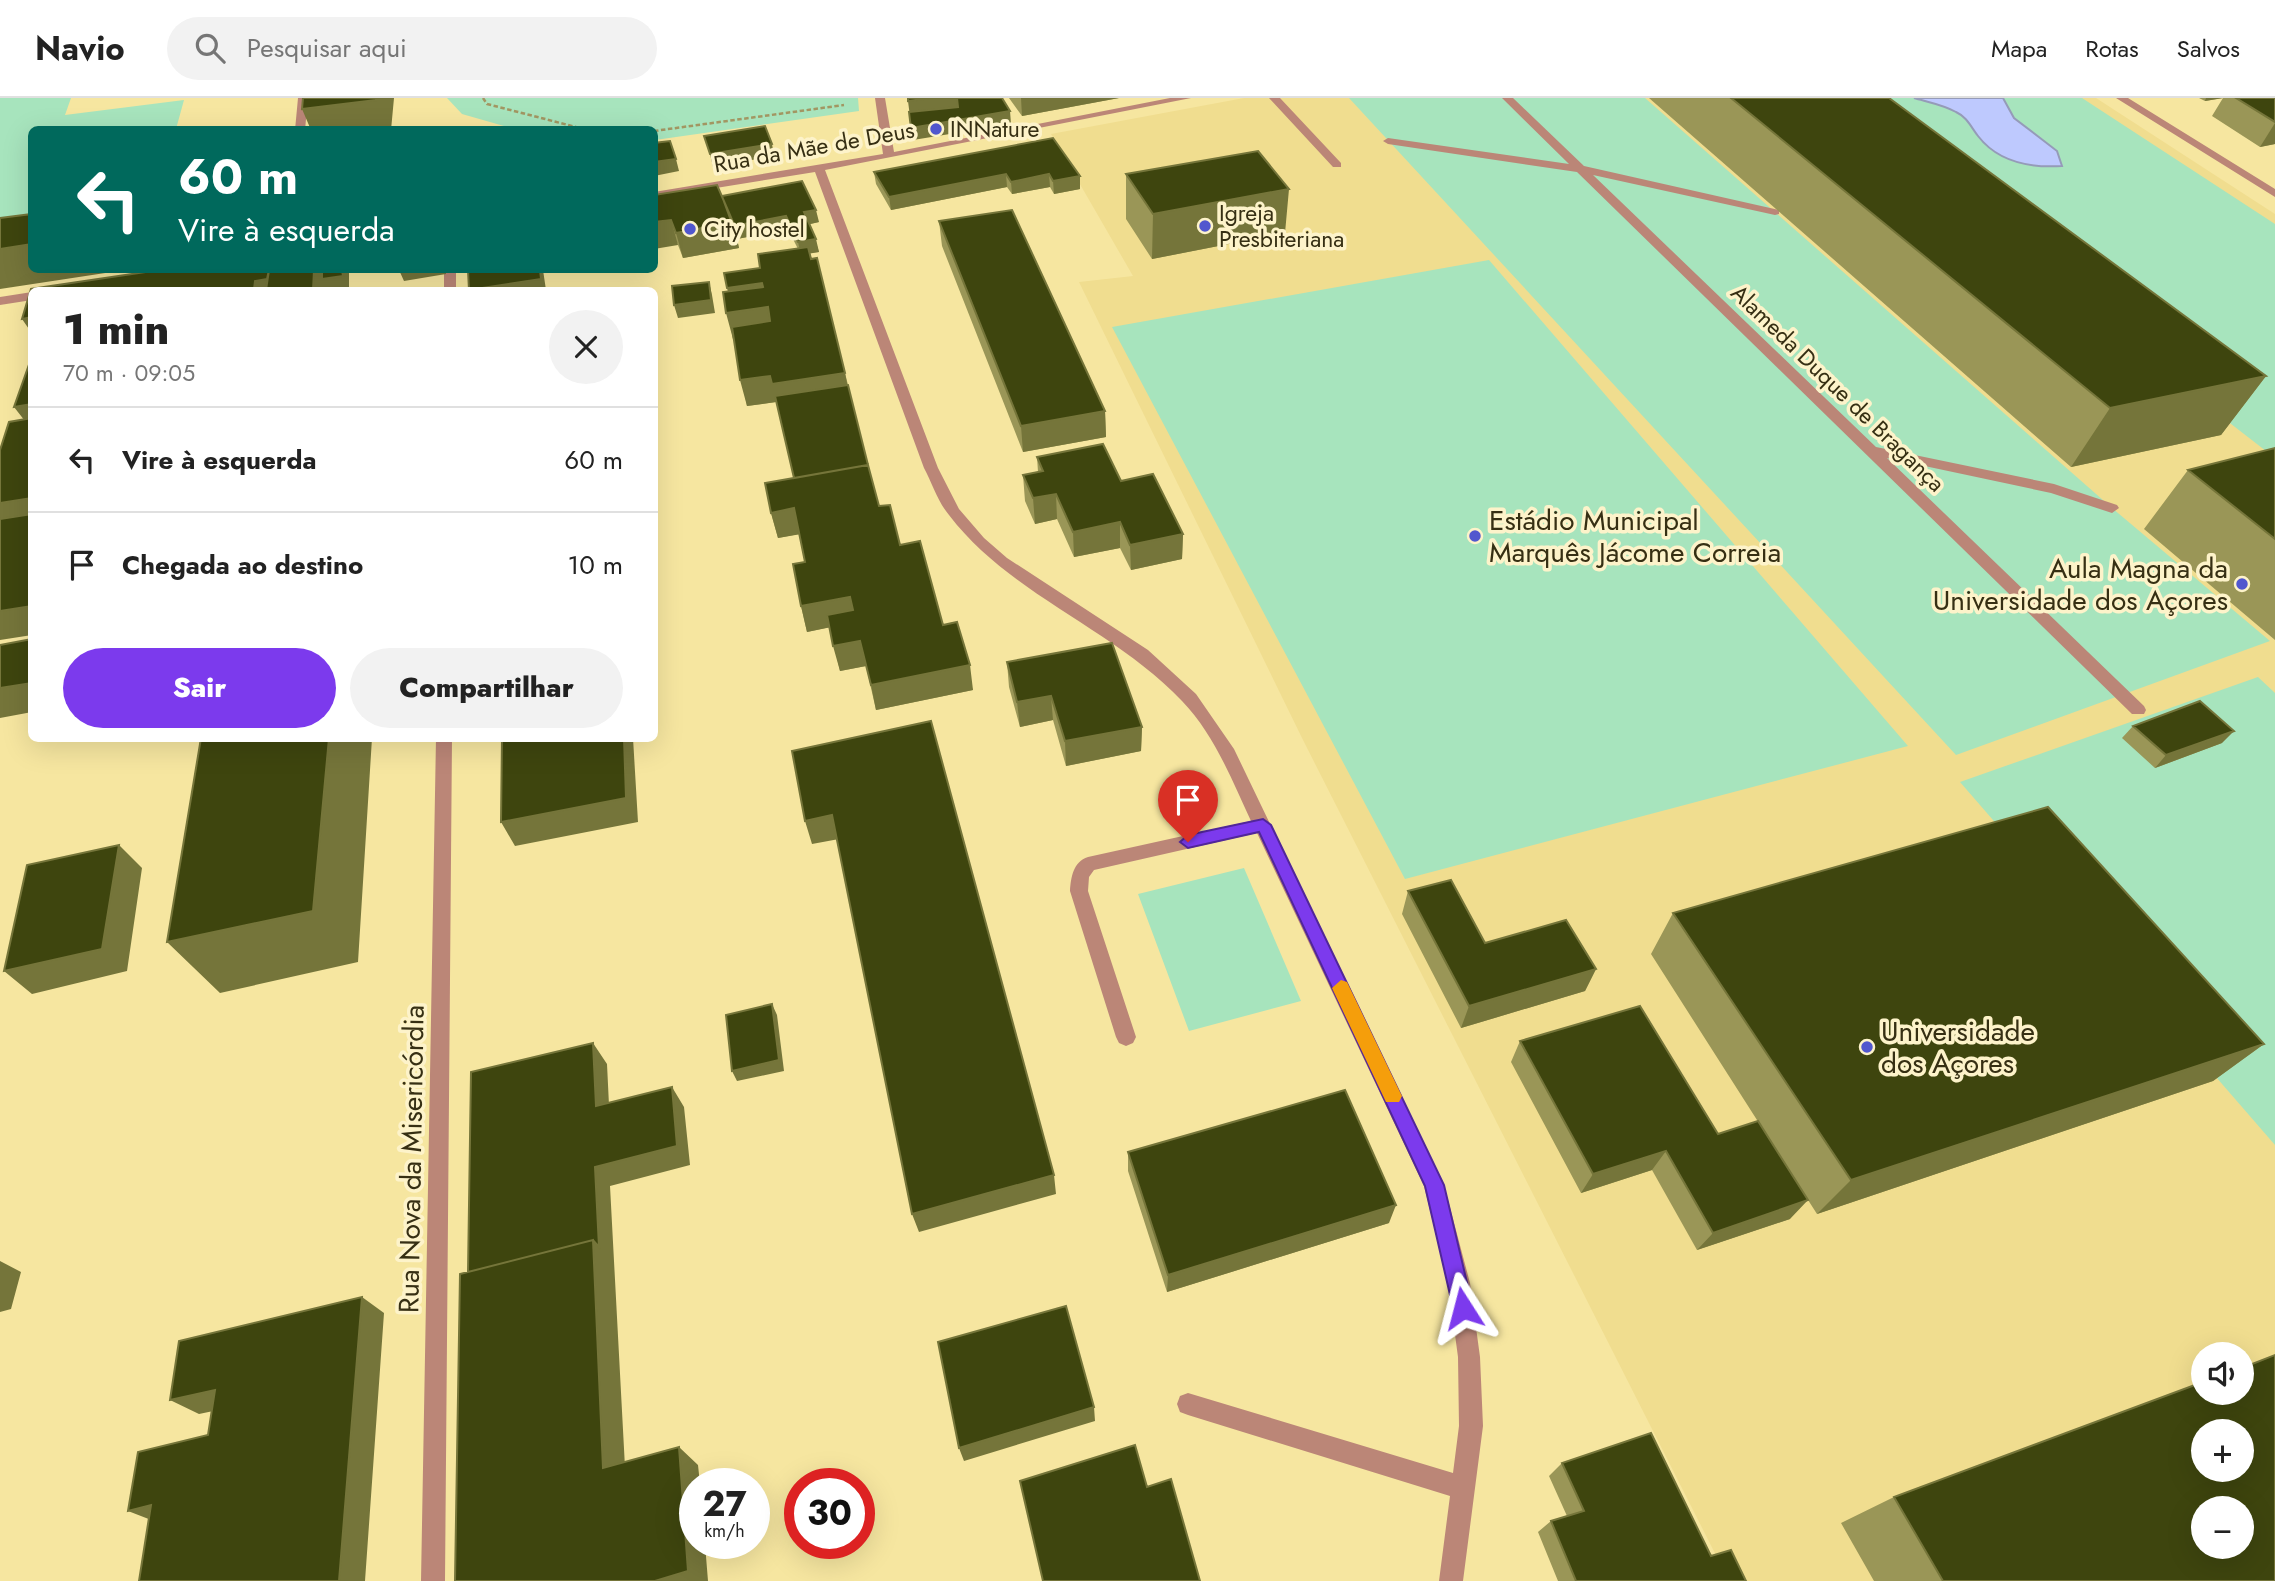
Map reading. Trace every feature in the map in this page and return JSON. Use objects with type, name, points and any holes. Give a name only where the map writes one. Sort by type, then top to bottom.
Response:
[{"type":"street","points":[[300,126],[303,98]]},
{"type":"street","name":"Rua da Mãe de Deus","points":[[658,194],[889,156],[1186,98]]},
{"type":"street","points":[[1275,98],[1337,165]]},
{"type":"street","name":"Alameda Duque de Bragança","points":[[1507,98],[2138,710]]},
{"type":"street","points":[[2121,98],[2275,194]]},
{"type":"street","points":[[2140,98],[2161,124]]},
{"type":"street","points":[[880,99],[889,156]]},
{"type":"street","points":[[1388,141],[1581,169],[1775,212]]},
{"type":"street","points":[[819,168],[931,468],[953,511],[1002,562],[1142,654],[1190,698],[1226,749],[1434,1185],[1459,1283],[1469,1357],[1471,1426],[1451,1581]]},
{"type":"street","points":[[0,301],[28,297]]},
{"type":"street","points":[[1872,451],[2054,489],[2112,508]]},
{"type":"street","name":"Rua Nova da Misericórdia","points":[[433,1581],[444,742]]},
{"type":"street","points":[[1126,1037],[1079,891],[1080,875],[1088,864],[1263,825]]},
{"type":"street","points":[[1188,1404],[1462,1488]]},
{"type":"path","points":[[482,98],[487,104],[572,126]]},
{"type":"path","points":[[828,107],[829,98]]},
{"type":"path","points":[[658,130],[880,99]]},
{"type":"shaded area","name":"Universidade dos Açores","points":[[1244,98],[2096,98],[2275,214],[2275,1581],[1729,1581],[1303,740],[1079,282],[1133,276],[1051,134]]},
{"type":"green space","points":[[0,98],[71,98],[65,115],[184,100],[177,126],[28,126],[28,243],[0,253]]},
{"type":"green space","points":[[447,98],[858,98],[859,111],[658,140],[658,126],[504,126],[462,114]]},
{"type":"green space","points":[[1349,98],[1645,98],[2112,508],[2270,641],[1956,755]]},
{"type":"green space","points":[[1810,98],[2082,98],[2275,224],[2275,458]]},
{"type":"green space","name":"Estádio Municipal Marquês Jácome Correia","points":[[1489,260],[1908,746],[1405,879],[1112,327]]},
{"type":"green space","points":[[2258,677],[2275,693],[2275,1145],[1960,782]]},
{"type":"green space","points":[[1244,868],[1301,1001],[1189,1031],[1138,894]]},
{"type":"water","points":[[1914,98],[2003,98],[2014,118],[2057,151],[2062,166],[2039,166],[2005,157],[1986,145],[1960,114]]},
{"type":"building","points":[[303,98],[376,98],[376,100],[302,109]]},
{"type":"building","points":[[908,98],[931,98],[908,101]]},
{"type":"building","points":[[957,98],[1002,98],[1010,111],[911,128],[909,112],[958,107]]},
{"type":"building","points":[[1731,98],[1889,98],[2266,376],[2110,408]]},
{"type":"building","points":[[2236,98],[2275,98],[2275,122]]},
{"type":"building","points":[[765,126],[772,144],[710,154],[704,136]]},
{"type":"building","points":[[1053,138],[1080,176],[1053,181],[1049,174],[1011,182],[1006,174],[889,197],[874,172]]},
{"type":"building","points":[[670,141],[676,159],[658,161],[658,142]]},
{"type":"building","points":[[1258,151],[1289,189],[1153,214],[1126,174]]},
{"type":"building","points":[[802,181],[816,210],[804,212],[816,239],[798,242],[786,216],[733,226],[722,196]]},
{"type":"building","points":[[717,185],[733,222],[676,233],[671,220],[658,222],[658,194]]},
{"type":"building","points":[[1012,210],[1105,411],[1021,426],[939,221]]},
{"type":"building","points":[[28,214],[28,245],[0,249],[0,218]]},
{"type":"building","points":[[808,247],[811,259],[817,258],[845,373],[772,384],[770,376],[740,380],[732,327],[770,321],[768,307],[726,313],[723,292],[763,287],[762,283],[727,288],[724,273],[760,268],[758,254]]},
{"type":"building","points":[[139,273],[268,273],[267,279],[255,281],[254,287],[44,287]]},
{"type":"building","points":[[269,273],[314,273],[313,287],[266,287]]},
{"type":"building","points":[[322,273],[342,273],[343,276],[322,279]]},
{"type":"building","points":[[468,273],[540,273],[541,279],[489,287],[469,287]]},
{"type":"building","points":[[709,282],[711,300],[674,305],[672,286]]},
{"type":"building","points":[[28,299],[28,318],[22,319]]},
{"type":"building","points":[[28,367],[28,405],[14,407]]},
{"type":"building","points":[[848,385],[868,465],[794,478],[775,396]]},
{"type":"building","points":[[28,419],[28,499],[0,503],[0,450],[9,422]]},
{"type":"building","points":[[1103,444],[1121,481],[1153,474],[1183,534],[1130,545],[1120,522],[1073,532],[1056,494],[1033,498],[1023,475],[1043,471],[1037,457]]},
{"type":"building","points":[[2275,448],[2275,539],[2188,470]]},
{"type":"building","points":[[868,465],[879,506],[890,505],[900,545],[920,541],[943,625],[957,622],[970,665],[871,685],[860,641],[833,646],[827,615],[853,610],[850,597],[801,606],[793,564],[805,562],[794,508],[771,513],[765,483]]},
{"type":"building","points":[[28,515],[28,607],[0,611],[0,519]]},
{"type":"building","points":[[28,640],[28,684],[0,688],[0,645]]},
{"type":"building","points":[[1112,643],[1142,727],[1065,741],[1051,696],[1017,702],[1007,662]]},
{"type":"building","points":[[2200,701],[2234,731],[2166,755],[2133,726]]},
{"type":"building","points":[[931,721],[1054,1175],[912,1214],[832,815],[805,821],[792,751]]},
{"type":"building","points":[[200,742],[329,742],[313,911],[167,942]]},
{"type":"building","points":[[502,742],[624,742],[626,798],[501,822]]},
{"type":"building","points":[[2048,807],[2264,1044],[1851,1180],[1673,913]]},
{"type":"building","points":[[119,845],[102,949],[4,971],[27,865]]},
{"type":"building","points":[[1451,880],[1485,943],[1566,920],[1596,969],[1469,1006],[1408,891]]},
{"type":"building","points":[[772,1004],[779,1060],[732,1071],[726,1015]]},
{"type":"building","points":[[1640,1006],[1718,1134],[1758,1121],[1808,1200],[1713,1233],[1666,1151],[1593,1174],[1520,1041]]},
{"type":"building","points":[[593,1043],[596,1106],[672,1087],[677,1146],[595,1167],[599,1247],[593,1240],[468,1272],[471,1072]]},
{"type":"building","points":[[1345,1090],[1396,1205],[1168,1275],[1128,1152]]},
{"type":"building","points":[[593,1240],[603,1468],[679,1447],[679,1559],[687,1559],[688,1571],[655,1581],[455,1581],[460,1274]]},
{"type":"building","points":[[362,1297],[339,1581],[139,1581],[151,1505],[128,1511],[138,1452],[208,1435],[215,1390],[170,1400],[179,1341]]},
{"type":"building","points":[[1066,1306],[1094,1407],[959,1448],[938,1342]]},
{"type":"building","points":[[2275,1355],[2275,1581],[1943,1581],[1894,1497],[2191,1386],[2191,1405],[2254,1405],[2254,1363]]},
{"type":"building","points":[[1651,1433],[1711,1556],[1731,1550],[1746,1581],[1576,1581],[1551,1521],[1584,1511],[1562,1463]]},
{"type":"building","points":[[1135,1445],[1147,1487],[1171,1479],[1200,1581],[1043,1581],[1020,1481]]},
{"type":"slow traffic","points":[[1341,988],[1392,1096]]},
{"type":"place","name":"INNature","points":[[936,129]]},
{"type":"place","name":"Igreja Presbiteriana","points":[[1205,226]]},
{"type":"place","name":"City hostel","points":[[690,229]]},
{"type":"place","name":"Estádio Municipal Marquês Jácome Correia","points":[[1475,536]]},
{"type":"place","name":"Aula Magna da Universidade dos Açores","points":[[2242,584]]},
{"type":"place","name":"Universidade dos Açores","points":[[1867,1047]]},
{"type":"route","points":[[1188,842],[1263,825],[1434,1185],[1463,1308]]}]
